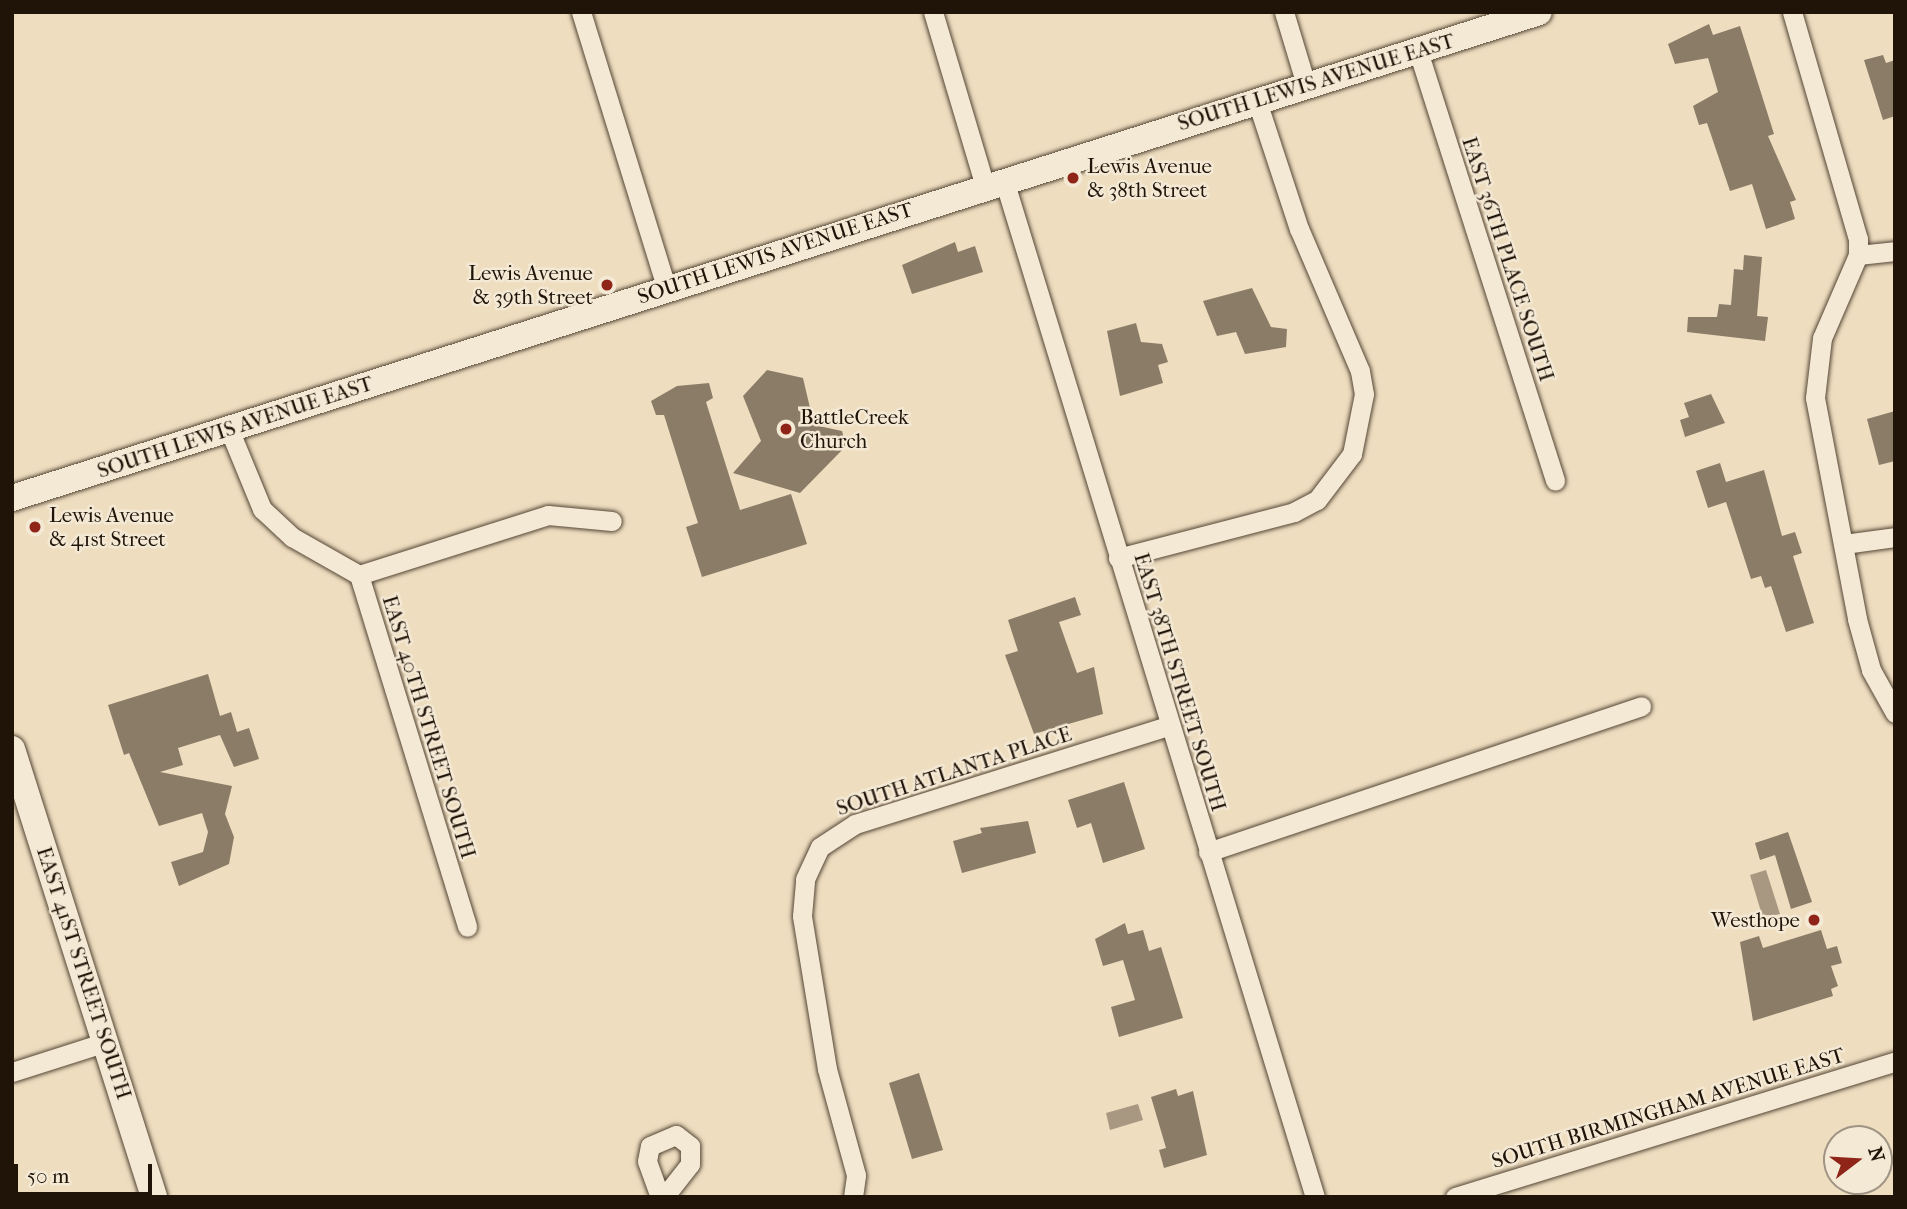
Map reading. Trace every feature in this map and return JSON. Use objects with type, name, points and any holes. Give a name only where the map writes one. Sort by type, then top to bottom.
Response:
[{"type":"main road","name":"SOUTH LEWIS AVENUE EAST","points":[[12,498],[666,287],[1539,12]]},
{"type":"main road","name":"EAST 41ST STREET SOUTH","points":[[12,749],[154,1197]]},
{"type":"street","points":[[581,12],[666,287]]},
{"type":"street","name":"EAST 38TH STREET SOUTH","points":[[933,12],[995,183],[1118,558],[1167,726],[1315,1197]]},
{"type":"street","points":[[1284,12],[1306,85]]},
{"type":"street","points":[[1792,12],[1854,214],[1858,255],[1815,372],[1865,650],[1895,713]]},
{"type":"street","name":"EAST 36TH PLACE SOUTH","points":[[1418,51],[1555,481]]},
{"type":"street","points":[[1118,558],[1294,512],[1336,480],[1361,421],[1362,382],[1299,229],[1257,101]]},
{"type":"street","points":[[1858,255],[1895,251]]},
{"type":"street","name":"EAST 40TH STREET SOUTH","points":[[229,429],[262,509],[301,542],[359,575],[467,927]]},
{"type":"street","points":[[359,575],[548,515],[612,522]]},
{"type":"street","points":[[1844,544],[1895,537]]},
{"type":"street","points":[[1208,852],[1641,706]]},
{"type":"street","name":"SOUTH ATLANTA PLACE","points":[[853,1197],[856,1175],[828,1069],[802,916],[805,879],[820,847],[855,824],[1167,726]]},
{"type":"street","points":[[12,1072],[106,1042]]},
{"type":"street","name":"SOUTH BIRMINGHAM AVENUE EAST","points":[[1455,1197],[1895,1062]]},
{"type":"shaded area","points":[[1766,870],[1780,914],[1762,915],[1750,875]]},
{"type":"shaded area","points":[[1138,1104],[1143,1120],[1110,1130],[1106,1113]]},
{"type":"building","points":[[1709,24],[1713,35],[1740,26],[1774,134],[1768,136],[1796,200],[1790,202],[1795,219],[1766,229],[1752,184],[1730,191],[1707,123],[1699,125],[1693,106],[1718,92],[1708,58],[1675,64],[1668,44]]},
{"type":"building","points":[[1883,55],[1886,63],[1895,60],[1895,116],[1883,120],[1864,60]]},
{"type":"building","points":[[955,242],[958,252],[975,246],[983,272],[912,294],[902,265]]},
{"type":"building","points":[[1744,255],[1762,257],[1757,316],[1768,317],[1765,341],[1687,332],[1688,317],[1717,317],[1719,304],[1731,305],[1734,269],[1743,270]]},
{"type":"building","points":[[1252,288],[1271,327],[1287,329],[1286,347],[1245,354],[1236,332],[1217,336],[1203,301]]},
{"type":"building","points":[[1136,323],[1141,342],[1162,344],[1168,362],[1158,365],[1163,383],[1120,396],[1107,331]]},
{"type":"building","name":"BattleCreek Church","points":[[767,370],[803,378],[814,425],[842,431],[846,446],[800,493],[733,473],[761,441],[743,396]]},
{"type":"building","points":[[709,383],[713,398],[706,402],[740,510],[791,494],[807,544],[702,577],[686,527],[698,523],[664,415],[656,415],[651,401],[677,386]]},
{"type":"building","points":[[1711,394],[1725,423],[1685,437],[1680,420],[1689,417],[1684,403]]},
{"type":"building","points":[[1895,411],[1895,461],[1879,465],[1867,419]]},
{"type":"building","points":[[1720,463],[1726,482],[1764,470],[1782,536],[1795,532],[1802,553],[1793,556],[1814,623],[1786,632],[1771,586],[1765,588],[1761,576],[1751,579],[1726,502],[1708,508],[1696,471]]},
{"type":"building","points":[[1075,597],[1081,615],[1059,622],[1077,673],[1094,667],[1103,714],[1034,734],[1005,655],[1018,651],[1008,620]]},
{"type":"building","points":[[208,674],[220,716],[231,712],[237,732],[249,728],[259,759],[234,767],[220,735],[178,748],[183,765],[160,772],[232,786],[225,814],[234,837],[229,864],[179,886],[171,862],[203,852],[208,832],[202,813],[159,826],[129,753],[124,755],[108,705]]},
{"type":"building","points":[[1124,782],[1145,849],[1103,863],[1091,823],[1077,828],[1068,800]]},
{"type":"building","points":[[1028,821],[1036,853],[962,873],[953,841],[982,833],[980,828]]},
{"type":"building","points":[[1788,832],[1812,902],[1791,909],[1775,855],[1760,860],[1755,843]]},
{"type":"building","points":[[1125,923],[1128,934],[1143,930],[1149,951],[1161,947],[1183,1018],[1119,1037],[1111,1007],[1135,1000],[1123,960],[1103,966],[1095,939]]},
{"type":"building","name":"Westhope","points":[[1821,930],[1827,949],[1837,946],[1842,963],[1831,966],[1838,986],[1831,989],[1833,996],[1753,1021],[1740,942],[1759,936],[1763,948]]},
{"type":"building","points":[[919,1073],[943,1150],[912,1159],[889,1083]]},
{"type":"building","points":[[1176,1089],[1178,1096],[1193,1091],[1207,1155],[1164,1168],[1159,1150],[1166,1148],[1151,1097]]},
{"type":"place","name":"Lewis Avenue & 38th Street","points":[[1073,178]]},
{"type":"place","name":"Lewis Avenue & 39th Street","points":[[607,285]]},
{"type":"place","name":"BattleCreek Church","points":[[786,429]]},
{"type":"place","name":"Lewis Avenue & 41st Street","points":[[35,527]]},
{"type":"place","name":"Westhope","points":[[1814,920]]}]
